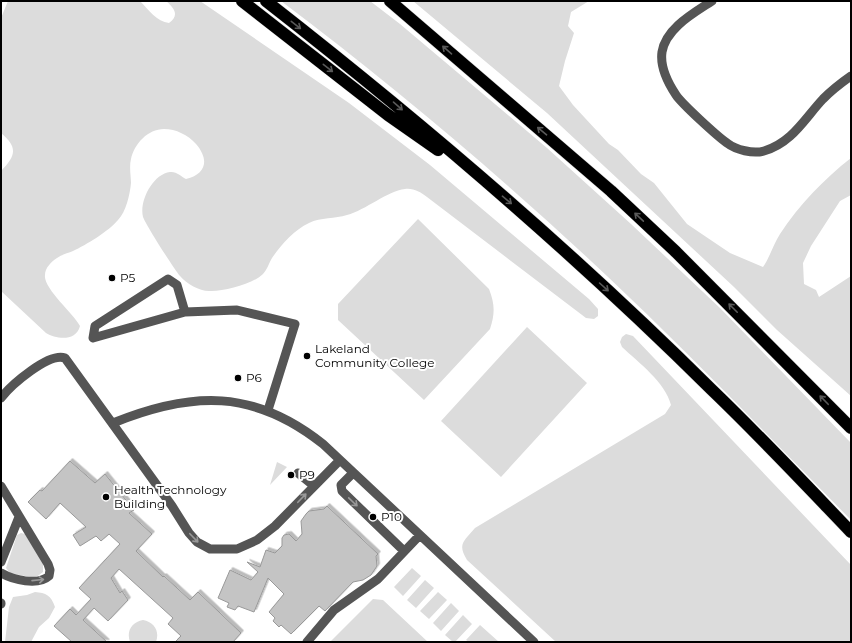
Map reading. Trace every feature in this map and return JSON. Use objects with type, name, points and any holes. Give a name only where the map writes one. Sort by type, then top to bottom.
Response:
[{"type":"highway","points":[[242,1],[388,115],[490,186]]},
{"type":"highway","points":[[266,1],[391,100],[616,298],[712,389],[851,532]]},
{"type":"highway","points":[[389,1],[622,201],[740,314],[851,428]]},
{"type":"street","points":[[712,1],[685,19],[670,35],[662,52],[662,63],[676,95],[727,144],[757,152],[780,144],[800,128],[822,100],[851,76]]},
{"type":"street","points":[[185,312],[177,285],[168,279],[96,326],[93,338],[185,312],[237,310],[295,324],[268,410]]},
{"type":"street","points":[[1,398],[14,383],[28,373],[56,357],[61,356],[69,362],[197,542],[211,549],[237,549],[258,540],[274,527],[340,460]]},
{"type":"street","points":[[113,423],[164,405],[197,400],[236,401],[268,410],[310,433],[418,536],[534,642]]},
{"type":"street","points":[[298,473],[314,486]]},
{"type":"street","points":[[353,473],[341,485],[342,491],[402,549]]},
{"type":"street","points":[[1,486],[20,516],[50,570],[48,576],[40,581],[28,581],[8,577],[1,573]]},
{"type":"street","points":[[1,562],[20,516]]},
{"type":"street","points":[[307,642],[334,610],[378,580],[402,549],[418,536]]},
{"type":"shaded area","points":[[8,1],[140,1],[157,18],[169,23],[174,17],[175,12],[166,1],[200,1],[349,103],[430,165],[589,299],[598,309],[598,316],[594,319],[586,318],[427,197],[411,189],[398,190],[354,213],[318,220],[303,226],[288,238],[279,248],[263,274],[252,281],[238,287],[215,291],[205,291],[197,288],[180,276],[160,247],[143,217],[142,211],[145,196],[158,178],[164,174],[172,172],[177,173],[186,179],[198,174],[204,165],[203,155],[193,141],[186,135],[177,131],[164,129],[147,135],[135,148],[130,162],[131,183],[129,197],[121,217],[109,229],[78,248],[59,257],[47,268],[45,275],[49,287],[80,326],[78,331],[70,337],[60,338],[46,333],[1,291],[1,171],[10,161],[13,152],[10,143],[1,133],[1,18]]},
{"type":"shaded area","points":[[281,1],[370,1],[400,24],[547,148],[631,224],[720,308],[851,443],[851,520],[669,336],[568,240],[448,134],[365,66]]},
{"type":"shaded area","points":[[413,1],[589,1],[571,12],[568,26],[574,33],[559,86],[573,105],[609,144],[618,150],[641,174],[654,183],[687,224],[730,253],[763,267],[775,242],[795,213],[831,175],[851,158],[851,195],[840,201],[811,246],[803,263],[804,284],[816,290],[819,297],[851,276],[851,396],[777,330],[734,287],[547,113]]},
{"type":"shaded area","points":[[418,219],[489,289],[494,309],[490,329],[424,400],[338,320],[338,304]]},
{"type":"shaded area","points":[[527,327],[587,383],[501,477],[441,421]]},
{"type":"shaded area","points":[[626,334],[633,336],[851,565],[851,642],[556,642],[467,560],[462,550],[462,546],[475,528],[665,414],[671,405],[668,397],[651,373],[622,347],[620,342],[622,337]]},
{"type":"shaded area","points":[[277,462],[287,467],[270,485]]},
{"type":"shaded area","points":[[21,533],[25,534],[43,563],[43,572],[35,578],[10,573],[6,568],[17,535]]},
{"type":"shaded area","points":[[412,568],[421,576],[403,596],[394,587]]},
{"type":"shaded area","points":[[425,580],[434,588],[416,608],[407,600]]},
{"type":"shaded area","points":[[35,592],[48,595],[52,600],[55,607],[49,618],[39,627],[31,642],[5,642],[9,607],[13,597]]},
{"type":"shaded area","points":[[438,592],[447,600],[429,619],[420,611]]},
{"type":"shaded area","points":[[373,599],[383,600],[428,642],[330,642]]},
{"type":"shaded area","points":[[451,603],[459,611],[441,631],[433,623]]},
{"type":"shaded area","points":[[463,615],[472,624],[455,642],[453,642],[445,635]]},
{"type":"shaded area","points":[[143,620],[153,625],[157,631],[156,642],[130,642],[129,631],[133,625]]},
{"type":"shaded area","points":[[480,625],[499,642],[469,642],[466,640]]},
{"type":"building","points":[[70,461],[95,483],[105,474],[134,510],[129,513],[152,534],[136,551],[190,600],[198,592],[241,633],[233,642],[175,642],[181,636],[168,624],[173,618],[119,569],[111,578],[120,593],[122,591],[128,600],[108,621],[94,608],[83,620],[107,642],[72,642],[54,626],[70,609],[76,615],[91,599],[79,588],[120,544],[109,534],[101,541],[96,536],[80,546],[73,535],[86,527],[60,503],[46,519],[28,502],[40,490],[42,491]]},
{"type":"building","points":[[327,506],[378,554],[376,556],[377,566],[371,575],[363,580],[353,582],[325,611],[319,606],[291,634],[281,625],[279,627],[273,621],[275,618],[269,612],[284,594],[268,578],[254,612],[238,606],[235,610],[227,607],[229,603],[218,598],[230,570],[251,580],[258,572],[247,562],[260,567],[266,550],[275,553],[282,546],[282,538],[284,535],[289,534],[296,541],[302,534],[301,521],[306,514],[309,511],[324,509]]},
{"type":"place","name":"P5","points":[[112,278]]},
{"type":"place","name":"Lakeland Community College","points":[[307,356]]},
{"type":"place","name":"P6","points":[[238,378]]},
{"type":"place","name":"P9","points":[[291,475]]},
{"type":"place","name":"Health Technology Building","points":[[106,497]]},
{"type":"place","name":"P10","points":[[373,517]]}]
